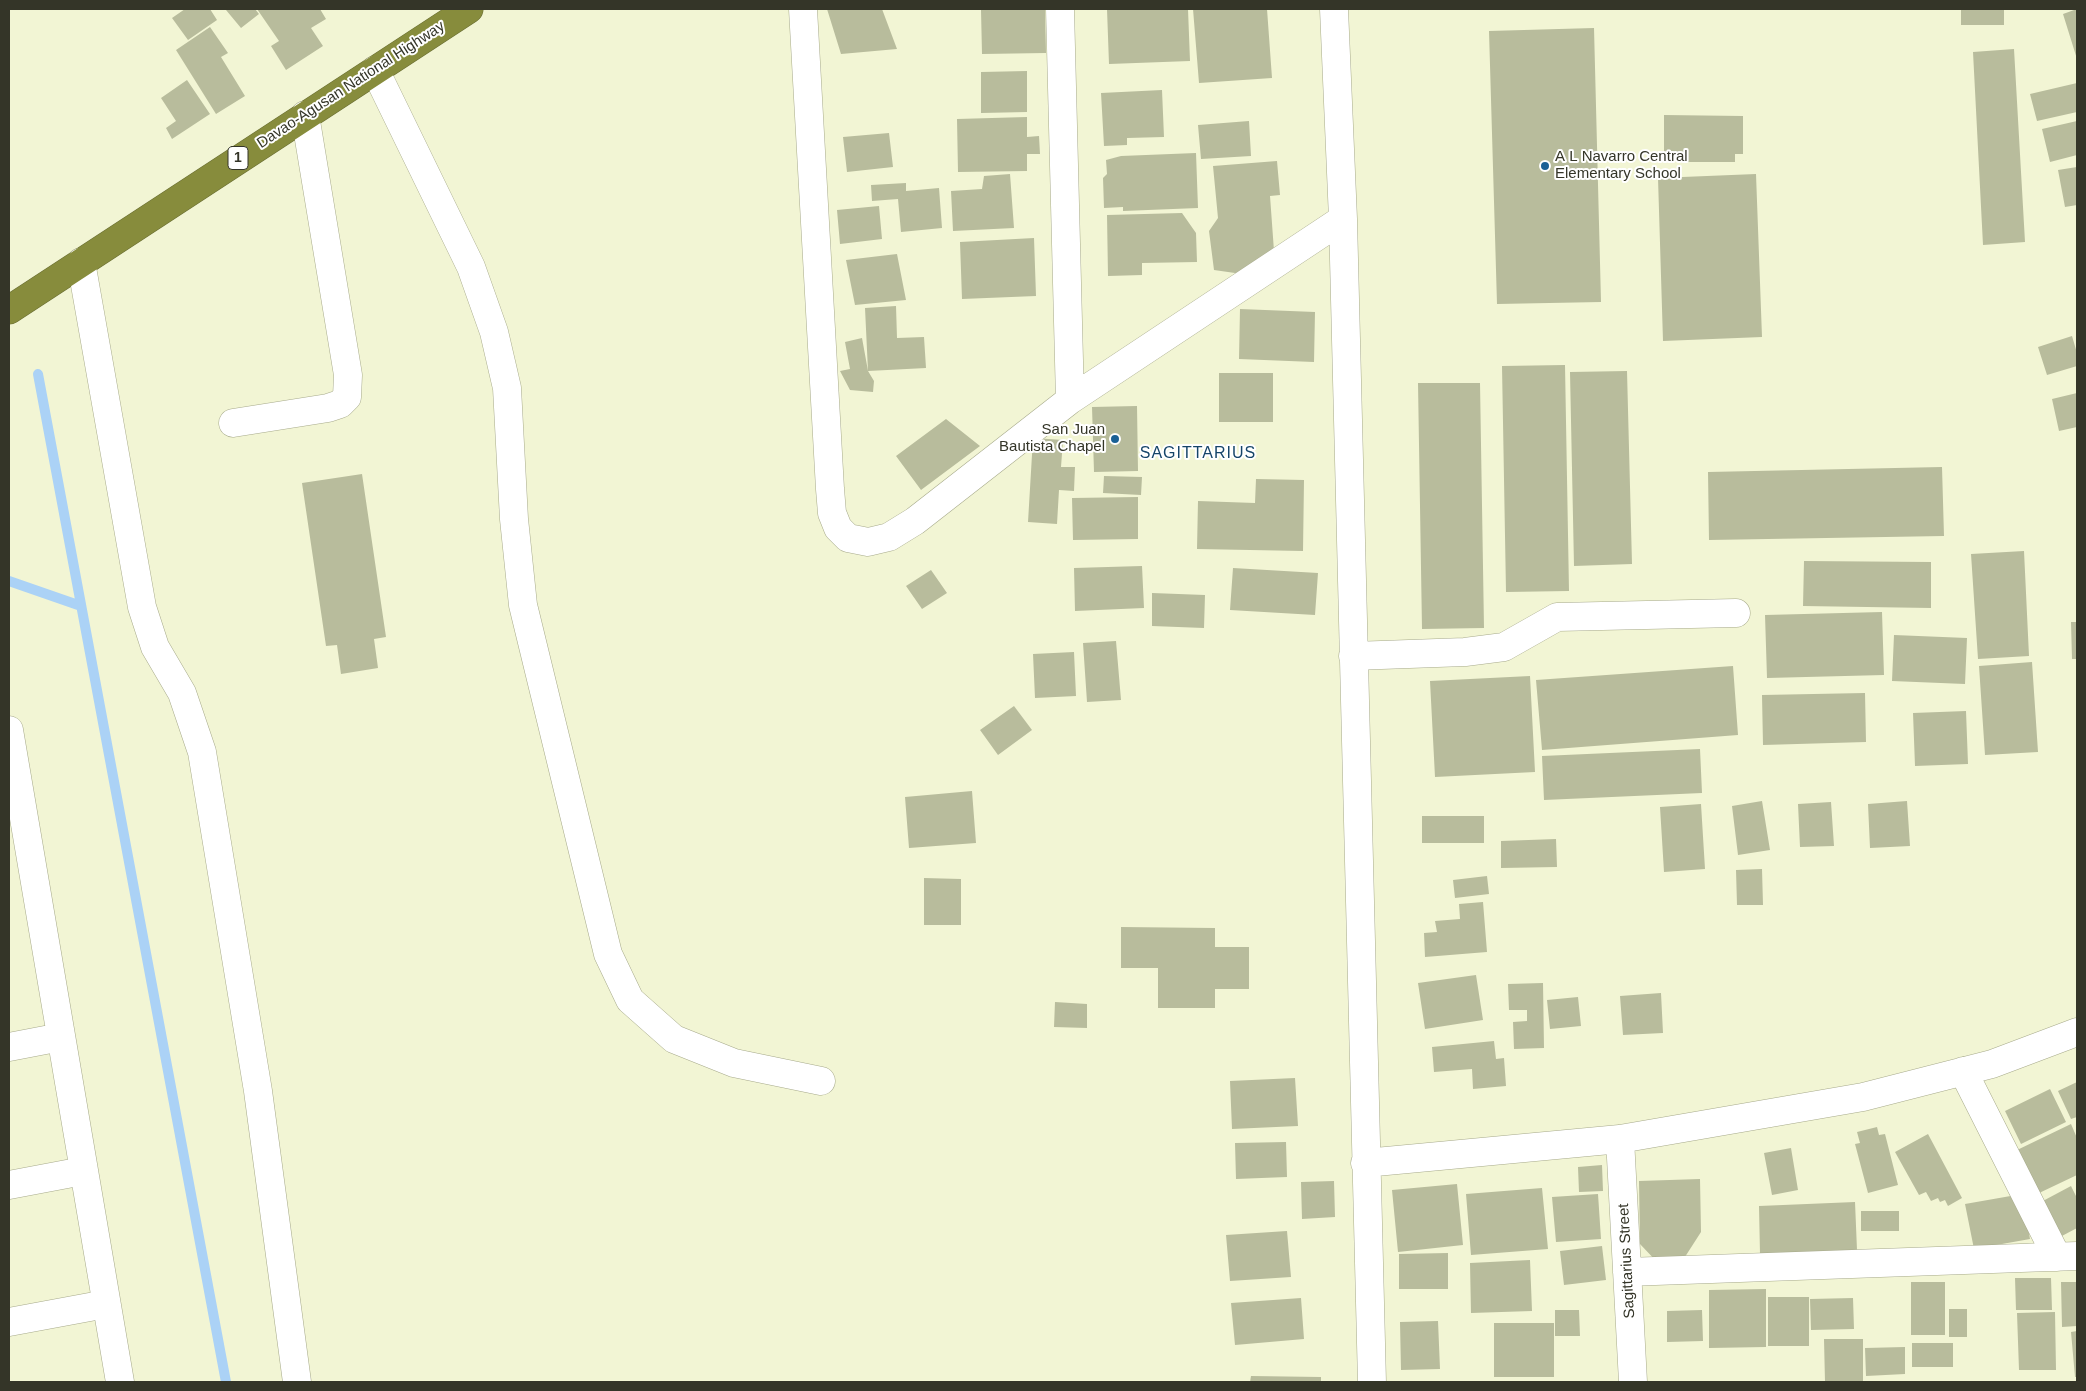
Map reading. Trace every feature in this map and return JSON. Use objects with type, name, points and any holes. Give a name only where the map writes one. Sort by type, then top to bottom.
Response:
[{"type":"highway","name":"Davao-Agusan National Highway","points":[[9,310],[469,9]]},
{"type":"street","points":[[803,9],[832,513],[838,528],[848,538],[868,542],[889,537],[915,521],[1070,400],[1343,219]]},
{"type":"street","points":[[1060,9],[1070,400]]},
{"type":"street","points":[[1334,9],[1343,219],[1365,1163],[1372,1382]]},
{"type":"street","points":[[375,70],[471,267],[494,332],[507,388],[514,519],[523,605],[608,954],[630,1000],[674,1039],[734,1063],[821,1081]]},
{"type":"street","points":[[233,423],[328,408],[340,404],[347,397],[348,375],[305,115]]},
{"type":"street","points":[[81,262],[142,606],[156,647],[182,693],[202,752],[258,1091],[296,1382]]},
{"type":"street","points":[[1353,656],[1465,652],[1504,647],[1557,617],[1736,613]]},
{"type":"street","points":[[9,730],[120,1382]]},
{"type":"street","points":[[1365,1163],[1620,1139],[1863,1097],[1992,1064],[2077,1032]]},
{"type":"street","points":[[9,1047],[61,1037]]},
{"type":"street","points":[[1627,1272],[2067,1256],[1963,1071]]},
{"type":"street","name":"Sagittarius Street","points":[[1620,1139],[1633,1382]]},
{"type":"street","points":[[9,1185],[83,1170]]},
{"type":"street","points":[[9,1322],[106,1304]]},
{"type":"building","points":[[185,9],[210,9],[217,20],[188,40],[172,18]]},
{"type":"building","points":[[255,9],[259,14],[241,28],[226,10]]},
{"type":"building","points":[[257,9],[320,9],[326,19],[311,28],[323,46],[286,70],[271,46],[279,41]]},
{"type":"building","points":[[827,9],[882,9],[897,49],[841,54]]},
{"type":"building","points":[[1045,9],[1046,53],[982,54],[981,10]]},
{"type":"building","points":[[1107,9],[1188,9],[1190,61],[1109,64]]},
{"type":"building","points":[[1193,9],[1267,9],[1272,78],[1199,83]]},
{"type":"building","points":[[1961,9],[2004,9],[2004,25],[1961,25]]},
{"type":"building","points":[[2077,9],[2077,59],[2063,14]]},
{"type":"building","points":[[210,27],[228,53],[221,57],[245,96],[216,114],[176,50]]},
{"type":"building","name":"A L Navarro Central Elementary School","points":[[1594,28],[1601,302],[1497,304],[1489,31]]},
{"type":"building","points":[[2014,49],[2025,242],[1983,245],[1973,52]]},
{"type":"building","points":[[1027,71],[1027,112],[981,113],[981,72]]},
{"type":"building","points":[[187,80],[210,114],[172,139],[166,128],[176,121],[161,98]]},
{"type":"building","points":[[2077,83],[2077,112],[2037,121],[2030,94]]},
{"type":"building","points":[[1162,90],[1164,137],[1127,138],[1127,145],[1104,146],[1101,93]]},
{"type":"building","points":[[1664,115],[1743,116],[1743,154],[1735,154],[1735,162],[1683,162],[1683,153],[1664,153]]},
{"type":"building","points":[[1027,117],[1027,137],[1039,136],[1040,154],[1027,154],[1027,171],[958,172],[957,119]]},
{"type":"building","points":[[1249,121],[1251,156],[1201,159],[1198,125]]},
{"type":"building","points":[[2077,121],[2077,155],[2050,162],[2042,129]]},
{"type":"building","points":[[889,133],[893,167],[847,172],[843,137]]},
{"type":"building","points":[[1196,153],[1198,208],[1123,211],[1123,207],[1104,208],[1103,178],[1107,174],[1106,160],[1121,156]]},
{"type":"building","points":[[1277,161],[1280,195],[1270,196],[1274,251],[1243,269],[1242,274],[1214,270],[1209,231],[1218,218],[1213,166]]},
{"type":"building","points":[[2077,167],[2077,205],[2065,207],[2058,170]]},
{"type":"building","points":[[1010,174],[1014,228],[953,231],[951,191],[982,189],[984,176]]},
{"type":"building","points":[[1756,174],[1762,337],[1663,341],[1658,178]]},
{"type":"building","points":[[906,183],[906,191],[939,188],[942,228],[901,232],[898,199],[872,201],[871,185]]},
{"type":"building","points":[[879,206],[882,239],[840,244],[837,210]]},
{"type":"building","points":[[1182,213],[1196,233],[1197,262],[1142,263],[1142,275],[1108,276],[1107,215]]},
{"type":"building","points":[[1034,238],[1036,296],[962,299],[960,242]]},
{"type":"building","points":[[897,254],[906,300],[855,305],[846,260]]},
{"type":"building","points":[[896,306],[897,338],[924,337],[926,368],[868,371],[865,308]]},
{"type":"building","points":[[1240,309],[1315,312],[1314,362],[1239,359]]},
{"type":"building","points":[[2072,336],[2077,353],[2077,366],[2047,375],[2038,347]]},
{"type":"building","points":[[862,338],[868,371],[874,381],[873,392],[850,390],[840,371],[850,369],[845,342]]},
{"type":"building","points":[[1565,365],[1569,591],[1506,592],[1502,366]]},
{"type":"building","points":[[1627,371],[1632,564],[1574,566],[1570,372]]},
{"type":"building","points":[[1219,373],[1273,373],[1273,422],[1219,422]]},
{"type":"building","points":[[1418,383],[1480,383],[1484,628],[1422,629]]},
{"type":"building","points":[[2077,393],[2077,427],[2059,431],[2052,399]]},
{"type":"building","name":"San Juan Bautista Chapel","points":[[1137,406],[1138,471],[1094,472],[1092,407]]},
{"type":"building","points":[[946,419],[980,446],[921,490],[896,456]]},
{"type":"building","points":[[1033,438],[1063,440],[1061,467],[1075,467],[1074,491],[1059,490],[1057,524],[1028,522]]},
{"type":"building","points":[[1942,467],[1944,536],[1709,540],[1708,472]]},
{"type":"building","points":[[362,474],[386,637],[374,639],[378,668],[341,674],[337,645],[326,646],[302,483]]},
{"type":"building","points":[[1104,476],[1142,477],[1141,495],[1103,493]]},
{"type":"building","points":[[1256,479],[1304,480],[1303,551],[1197,549],[1198,501],[1255,503]]},
{"type":"building","points":[[1138,497],[1138,539],[1073,540],[1072,498]]},
{"type":"building","points":[[2024,551],[2029,656],[1978,659],[1971,554]]},
{"type":"building","points":[[1804,561],[1931,562],[1931,608],[1803,606]]},
{"type":"building","points":[[1142,566],[1144,608],[1075,611],[1074,568]]},
{"type":"building","points":[[1233,568],[1318,573],[1315,615],[1230,610]]},
{"type":"building","points":[[931,570],[947,593],[922,609],[906,586]]},
{"type":"building","points":[[1152,593],[1205,595],[1204,628],[1152,626]]},
{"type":"building","points":[[1882,612],[1884,675],[1767,678],[1765,615]]},
{"type":"building","points":[[2071,622],[2077,622],[2077,659],[2072,659]]},
{"type":"building","points":[[1894,635],[1967,638],[1965,684],[1892,681]]},
{"type":"building","points":[[1116,641],[1121,700],[1087,702],[1083,643]]},
{"type":"building","points":[[1074,652],[1076,696],[1035,698],[1033,654]]},
{"type":"building","points":[[2032,662],[2038,752],[1985,755],[1979,666]]},
{"type":"building","points":[[1733,666],[1738,735],[1542,750],[1536,680]]},
{"type":"building","points":[[1530,676],[1535,772],[1435,777],[1430,681]]},
{"type":"building","points":[[1865,693],[1866,742],[1763,745],[1762,695]]},
{"type":"building","points":[[1014,706],[1032,730],[998,755],[980,730]]},
{"type":"building","points":[[1966,711],[1968,764],[1915,766],[1913,713]]},
{"type":"building","points":[[1700,749],[1702,793],[1544,800],[1542,756]]},
{"type":"building","points":[[972,791],[976,843],[909,848],[905,797]]},
{"type":"building","points":[[1762,801],[1770,850],[1738,855],[1732,806]]},
{"type":"building","points":[[1907,801],[1910,846],[1870,848],[1868,804]]},
{"type":"building","points":[[1831,802],[1834,846],[1800,847],[1798,804]]},
{"type":"building","points":[[1701,804],[1705,869],[1664,872],[1660,807]]},
{"type":"building","points":[[1422,816],[1484,816],[1484,843],[1422,843]]},
{"type":"building","points":[[1556,839],[1557,867],[1501,868],[1501,841]]},
{"type":"building","points":[[1762,869],[1763,905],[1737,905],[1736,870]]},
{"type":"building","points":[[1487,876],[1489,894],[1455,898],[1453,880]]},
{"type":"building","points":[[924,878],[961,879],[961,925],[924,925]]},
{"type":"building","points":[[1483,902],[1487,952],[1425,957],[1424,933],[1437,932],[1435,921],[1460,919],[1459,904]]},
{"type":"building","points":[[1121,927],[1215,928],[1215,947],[1249,947],[1249,989],[1215,989],[1215,1008],[1158,1008],[1158,968],[1121,968]]},
{"type":"building","points":[[1476,975],[1483,1020],[1425,1029],[1418,983]]},
{"type":"building","points":[[1543,983],[1544,1048],[1514,1049],[1513,1022],[1527,1021],[1527,1010],[1509,1010],[1508,984]]},
{"type":"building","points":[[1661,993],[1663,1033],[1623,1035],[1620,996]]},
{"type":"building","points":[[1578,997],[1581,1026],[1550,1029],[1547,1000]]},
{"type":"building","points":[[1055,1002],[1087,1004],[1087,1028],[1054,1027]]},
{"type":"building","points":[[1494,1041],[1496,1059],[1504,1058],[1506,1086],[1473,1089],[1472,1069],[1434,1072],[1432,1047]]},
{"type":"building","points":[[1295,1078],[1298,1126],[1232,1129],[1230,1081]]},
{"type":"building","points":[[2077,1082],[2077,1117],[2071,1119],[2058,1091]]},
{"type":"building","points":[[2050,1089],[2066,1122],[2021,1144],[2005,1111]]},
{"type":"building","points":[[2071,1124],[2077,1138],[2077,1175],[2037,1194],[2015,1151]]},
{"type":"building","points":[[1877,1127],[1879,1135],[1885,1134],[1898,1185],[1868,1193],[1855,1144],[1860,1143],[1857,1132]]},
{"type":"building","points":[[1928,1134],[1962,1198],[1948,1206],[1945,1200],[1940,1202],[1938,1198],[1931,1201],[1926,1192],[1919,1195],[1895,1152]]},
{"type":"building","points":[[1286,1142],[1287,1177],[1236,1179],[1235,1143]]},
{"type":"building","points":[[1791,1148],[1798,1190],[1772,1195],[1764,1153]]},
{"type":"building","points":[[1602,1165],[1603,1191],[1579,1192],[1578,1167]]},
{"type":"building","points":[[1700,1179],[1701,1232],[1683,1260],[1658,1263],[1640,1244],[1639,1181]]},
{"type":"building","points":[[1334,1181],[1335,1217],[1302,1219],[1301,1182]]},
{"type":"building","points":[[1457,1184],[1463,1245],[1398,1252],[1392,1190]]},
{"type":"building","points":[[2071,1186],[2077,1198],[2077,1228],[2060,1237],[2041,1202]]},
{"type":"building","points":[[1542,1188],[1548,1249],[1471,1255],[1466,1194]]},
{"type":"building","points":[[1598,1194],[1601,1239],[1556,1242],[1552,1197]]},
{"type":"building","points":[[2022,1194],[2030,1239],[1974,1249],[1965,1204]]},
{"type":"building","points":[[1855,1202],[1857,1250],[1760,1254],[1759,1206]]},
{"type":"building","points":[[1861,1211],[1899,1211],[1899,1231],[1861,1231]]},
{"type":"building","points":[[1287,1231],[1291,1277],[1230,1281],[1226,1235]]},
{"type":"building","points":[[1602,1246],[1606,1280],[1564,1285],[1560,1251]]},
{"type":"building","points":[[1448,1253],[1448,1289],[1399,1289],[1399,1254]]},
{"type":"building","points":[[1530,1260],[1532,1311],[1471,1313],[1470,1263]]},
{"type":"building","points":[[2015,1278],[2051,1278],[2052,1310],[2016,1310]]},
{"type":"building","points":[[1911,1282],[1945,1282],[1945,1335],[1911,1335]]},
{"type":"building","points":[[2061,1282],[2077,1282],[2077,1326],[2062,1327]]},
{"type":"building","points":[[1766,1289],[1766,1347],[1709,1348],[1709,1290]]},
{"type":"building","points":[[1768,1297],[1809,1297],[1809,1346],[1768,1346]]},
{"type":"building","points":[[1301,1298],[1304,1339],[1235,1345],[1231,1303]]},
{"type":"building","points":[[1853,1298],[1854,1329],[1811,1330],[1810,1299]]},
{"type":"building","points":[[1949,1309],[1967,1309],[1967,1337],[1949,1337]]},
{"type":"building","points":[[1555,1310],[1579,1310],[1580,1336],[1555,1336]]},
{"type":"building","points":[[1702,1310],[1703,1341],[1667,1342],[1667,1311]]},
{"type":"building","points":[[2055,1312],[2056,1370],[2019,1370],[2017,1313]]},
{"type":"building","points":[[1438,1321],[1440,1369],[1401,1370],[1400,1322]]},
{"type":"building","points":[[1494,1323],[1554,1323],[1554,1377],[1494,1377]]},
{"type":"building","points":[[2077,1331],[2077,1377],[2075,1377],[2071,1332]]},
{"type":"building","points":[[1824,1339],[1863,1339],[1863,1382],[1825,1382]]},
{"type":"building","points":[[1912,1343],[1953,1343],[1953,1367],[1912,1367]]},
{"type":"building","points":[[1905,1347],[1905,1374],[1866,1376],[1865,1348]]},
{"type":"building","points":[[1251,1376],[1321,1377],[1321,1382],[1250,1382]]},
{"type":"waterway","points":[[38,374],[226,1382]]},
{"type":"waterway","points":[[9,581],[81,606]]},
{"type":"place","name":"A L Navarro Central Elementary School","points":[[1545,166]]},
{"type":"place","name":"San Juan Bautista Chapel","points":[[1115,439]]},
{"type":"district","name":"SAGITTARIUS","points":[[1198,454]]}]
